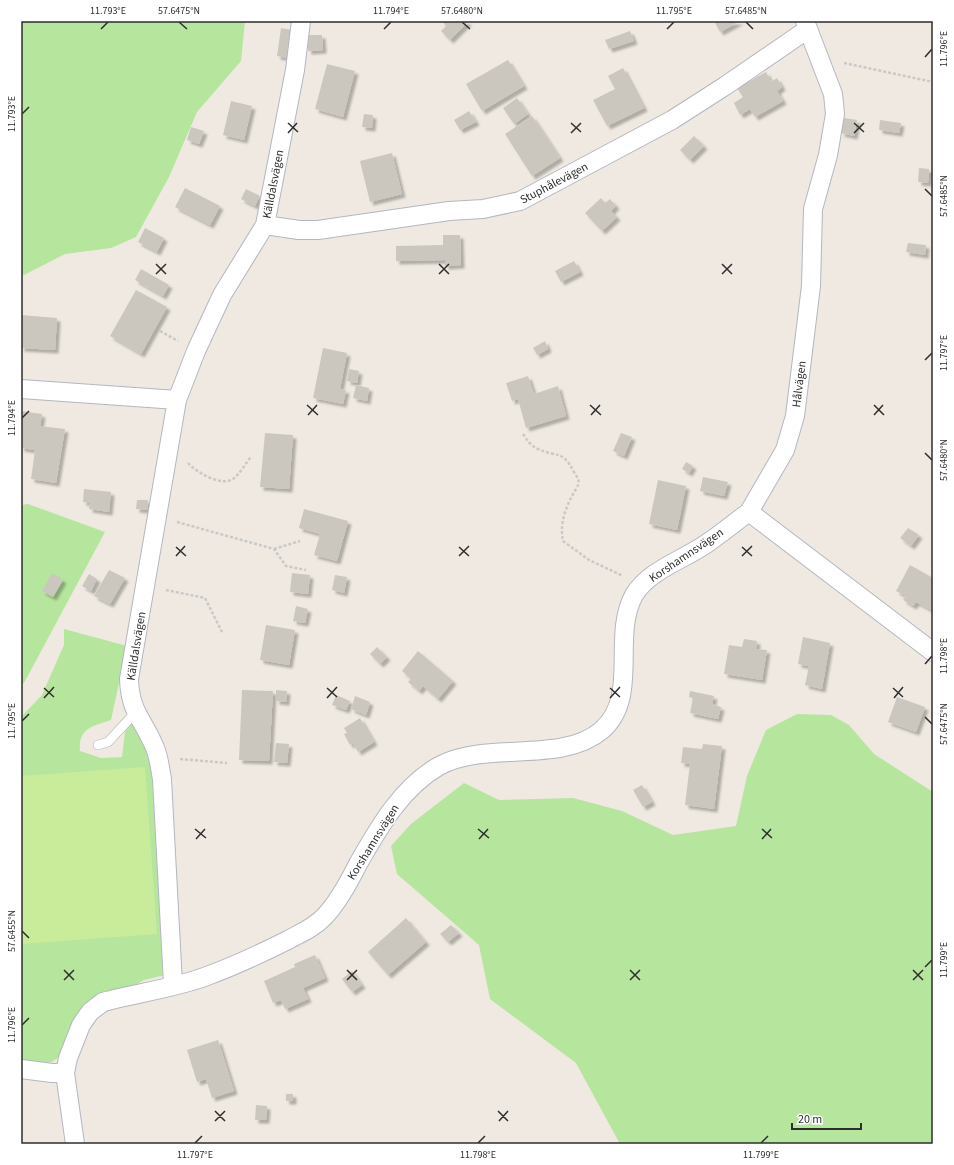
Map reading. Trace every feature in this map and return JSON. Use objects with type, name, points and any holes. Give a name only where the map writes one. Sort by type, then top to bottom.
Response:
[{"type":"street","name":"Källdalsvägen","points":[[174,984],[162,779],[156,749],[135,713],[129,696],[129,679],[177,400],[196,351],[222,295],[265,224],[295,70],[301,21]]},
{"type":"street","name":"Stuphålevägen","points":[[265,224],[299,230],[318,230],[448,211],[495,207],[520,202],[672,120],[725,86],[806,25]]},
{"type":"street","name":"Hålvägen","points":[[749,512],[785,450],[795,416],[810,294],[813,209],[828,155],[835,114],[833,94],[806,25]]},
{"type":"street","points":[[21,389],[177,400]]},
{"type":"street","name":"Korshamnsvägen","points":[[75,1144],[65,1072],[68,1058],[81,1025],[90,1012],[103,1002],[205,977],[272,948],[316,925],[325,916],[342,893],[388,815],[408,790],[438,766],[468,755],[520,752],[562,747],[590,738],[602,730],[612,718],[620,702],[623,683],[623,629],[628,610],[635,594],[647,581],[706,544],[749,512]]},
{"type":"street","points":[[749,512],[933,652]]},
{"type":"street","points":[[21,1069],[52,1073],[65,1072]]},
{"type":"lane","points":[[98,745],[108,742],[135,713]]},
{"type":"path","points":[[820,58],[933,82]]},
{"type":"path","points":[[523,434],[531,444],[538,449],[563,457],[568,461],[579,480],[562,519],[563,540],[580,554],[602,568],[625,577],[647,581]]},
{"type":"path","points":[[170,441],[196,471],[217,480],[230,481],[251,457]]},
{"type":"path","points":[[157,517],[274,549],[300,541]]},
{"type":"path","points":[[274,549],[286,566],[306,570]]},
{"type":"path","points":[[145,586],[205,598],[223,634]]},
{"type":"path","points":[[158,761],[174,759],[228,763]]},
{"type":"green space","points":[[21,21],[245,21],[241,61],[197,112],[169,177],[136,237],[111,248],[65,254],[24,275],[21,274]]},
{"type":"green space","points":[[28,504],[105,532],[24,683],[21,685],[21,505]]},
{"type":"green space","points":[[64,629],[127,646],[111,720],[93,726],[84,733],[81,737],[80,751],[101,758],[122,757],[125,732],[131,723],[141,732],[154,763],[165,975],[144,980],[128,989],[108,994],[64,1053],[52,1062],[31,1064],[21,1063],[21,717],[42,695],[64,645]]},
{"type":"green space","points":[[797,714],[831,715],[849,725],[874,754],[933,792],[933,1144],[620,1144],[576,1063],[490,999],[479,945],[397,874],[391,846],[411,824],[464,783],[499,800],[573,798],[622,811],[673,835],[736,826],[747,776],[766,730]]},
{"type":"green space","points":[[145,767],[157,934],[21,944],[21,776]]},
{"type":"building","points":[[442,21],[468,22],[450,40],[441,31],[446,26]]},
{"type":"building","points":[[714,21],[740,21],[720,32]]},
{"type":"building","points":[[281,28],[292,30],[288,58],[277,56]]},
{"type":"building","points":[[630,31],[634,41],[609,49],[605,40]]},
{"type":"building","points":[[307,35],[322,35],[323,50],[308,51]]},
{"type":"building","points":[[508,60],[524,86],[482,111],[466,84]]},
{"type":"building","points":[[327,64],[355,71],[343,117],[315,109]]},
{"type":"building","points":[[623,68],[644,108],[607,126],[593,100],[615,89],[608,76]]},
{"type":"building","points":[[766,72],[771,82],[777,78],[782,87],[777,91],[783,101],[755,117],[750,109],[740,115],[734,103],[743,97],[737,88]]},
{"type":"building","points":[[517,98],[528,114],[514,124],[503,108]]},
{"type":"building","points":[[231,101],[252,106],[244,140],[223,135]]},
{"type":"building","points":[[469,111],[476,122],[460,130],[454,120]]},
{"type":"building","points":[[364,114],[373,115],[372,128],[362,127]]},
{"type":"building","points":[[532,116],[560,158],[532,176],[505,134]]},
{"type":"building","points":[[844,118],[857,120],[854,136],[841,133]]},
{"type":"building","points":[[880,120],[901,123],[899,133],[879,130]]},
{"type":"building","points":[[191,127],[204,131],[199,144],[187,140]]},
{"type":"building","points":[[694,136],[704,146],[690,160],[680,150]]},
{"type":"building","points":[[392,153],[402,194],[370,202],[360,161]]},
{"type":"building","points":[[919,168],[929,169],[928,183],[918,182]]},
{"type":"building","points":[[185,188],[220,206],[210,225],[175,207]]},
{"type":"building","points":[[246,189],[260,196],[255,206],[241,199]]},
{"type":"building","points":[[601,198],[605,203],[610,199],[616,206],[611,211],[617,217],[602,231],[585,213]]},
{"type":"building","points":[[145,228],[164,238],[157,252],[138,242]]},
{"type":"building","points":[[443,235],[460,235],[461,265],[445,266],[445,260],[396,261],[396,246],[443,245]]},
{"type":"building","points":[[908,243],[926,245],[925,255],[906,252]]},
{"type":"building","points":[[574,261],[580,272],[561,282],[555,271]]},
{"type":"building","points":[[141,269],[169,285],[163,296],[135,280]]},
{"type":"building","points":[[136,290],[167,307],[141,354],[110,336]]},
{"type":"building","points":[[21,315],[57,318],[55,350],[21,348]]},
{"type":"building","points":[[545,341],[548,349],[537,355],[533,348]]},
{"type":"building","points":[[323,348],[347,353],[340,389],[346,390],[343,404],[313,398]]},
{"type":"building","points":[[349,369],[359,371],[357,383],[347,381]]},
{"type":"building","points":[[528,376],[534,394],[558,386],[566,416],[526,428],[518,399],[512,401],[506,383]]},
{"type":"building","points":[[356,385],[369,388],[367,401],[353,398]]},
{"type":"building","points":[[21,411],[42,414],[40,426],[65,429],[56,483],[31,479],[35,450],[21,448]]},
{"type":"building","points":[[265,433],[293,435],[289,489],[260,487]]},
{"type":"building","points":[[621,433],[632,437],[624,456],[613,451]]},
{"type":"building","points":[[686,462],[693,466],[689,473],[682,469]]},
{"type":"building","points":[[703,477],[728,482],[724,496],[700,491]]},
{"type":"building","points":[[658,480],[686,486],[677,530],[649,524]]},
{"type":"building","points":[[84,489],[111,492],[109,512],[89,509],[90,503],[83,502]]},
{"type":"building","points":[[137,500],[148,500],[147,510],[136,509]]},
{"type":"building","points":[[304,509],[348,521],[337,561],[314,555],[320,534],[299,528]]},
{"type":"building","points":[[908,528],[919,535],[911,546],[900,538]]},
{"type":"building","points":[[910,565],[933,578],[933,611],[916,602],[913,606],[903,600],[906,596],[896,591]]},
{"type":"building","points":[[109,570],[125,578],[110,604],[94,596]]},
{"type":"building","points":[[52,573],[63,580],[53,597],[42,591]]},
{"type":"building","points":[[292,573],[310,575],[308,594],[290,592]]},
{"type":"building","points":[[89,574],[97,579],[91,591],[82,586]]},
{"type":"building","points":[[335,575],[347,577],[344,593],[332,590]]},
{"type":"building","points":[[296,606],[308,609],[305,623],[293,621]]},
{"type":"building","points":[[266,625],[295,630],[289,665],[260,660]]},
{"type":"building","points":[[803,637],[830,643],[822,689],[805,685],[809,666],[798,664]]},
{"type":"building","points":[[744,639],[757,641],[756,649],[767,650],[762,680],[724,674],[729,645],[742,647]]},
{"type":"building","points":[[377,647],[387,657],[380,664],[370,654]]},
{"type":"building","points":[[418,651],[453,681],[438,699],[423,686],[419,691],[408,682],[411,679],[402,671]]},
{"type":"building","points":[[242,690],[273,691],[269,761],[239,760]]},
{"type":"building","points":[[276,690],[287,691],[286,702],[276,701]]},
{"type":"building","points":[[690,691],[714,696],[712,704],[721,707],[718,719],[690,713],[693,698],[689,697]]},
{"type":"building","points":[[336,695],[350,701],[346,710],[332,705]]},
{"type":"building","points":[[355,696],[370,702],[366,715],[351,709]]},
{"type":"building","points":[[897,697],[925,707],[916,732],[888,722]]},
{"type":"building","points":[[360,718],[374,742],[358,752],[353,743],[350,745],[344,734],[347,733],[344,728]]},
{"type":"building","points":[[276,743],[289,744],[287,763],[274,762]]},
{"type":"building","points":[[703,744],[722,746],[714,809],[685,805],[690,764],[681,763],[683,747],[702,749]]},
{"type":"building","points":[[642,785],[652,802],[643,807],[633,790]]},
{"type":"building","points":[[406,918],[426,942],[388,975],[368,952]]},
{"type":"building","points":[[451,925],[459,933],[448,942],[440,934]]},
{"type":"building","points":[[315,955],[325,978],[303,988],[308,999],[285,1009],[281,1000],[273,1003],[264,981],[295,967],[294,964]]},
{"type":"building","points":[[352,971],[362,985],[352,992],[342,979]]},
{"type":"building","points":[[218,1040],[234,1091],[212,1098],[206,1079],[197,1082],[187,1050]]},
{"type":"building","points":[[286,1094],[293,1094],[293,1101],[286,1101]]},
{"type":"building","points":[[256,1105],[267,1106],[266,1120],[255,1120]]}]
